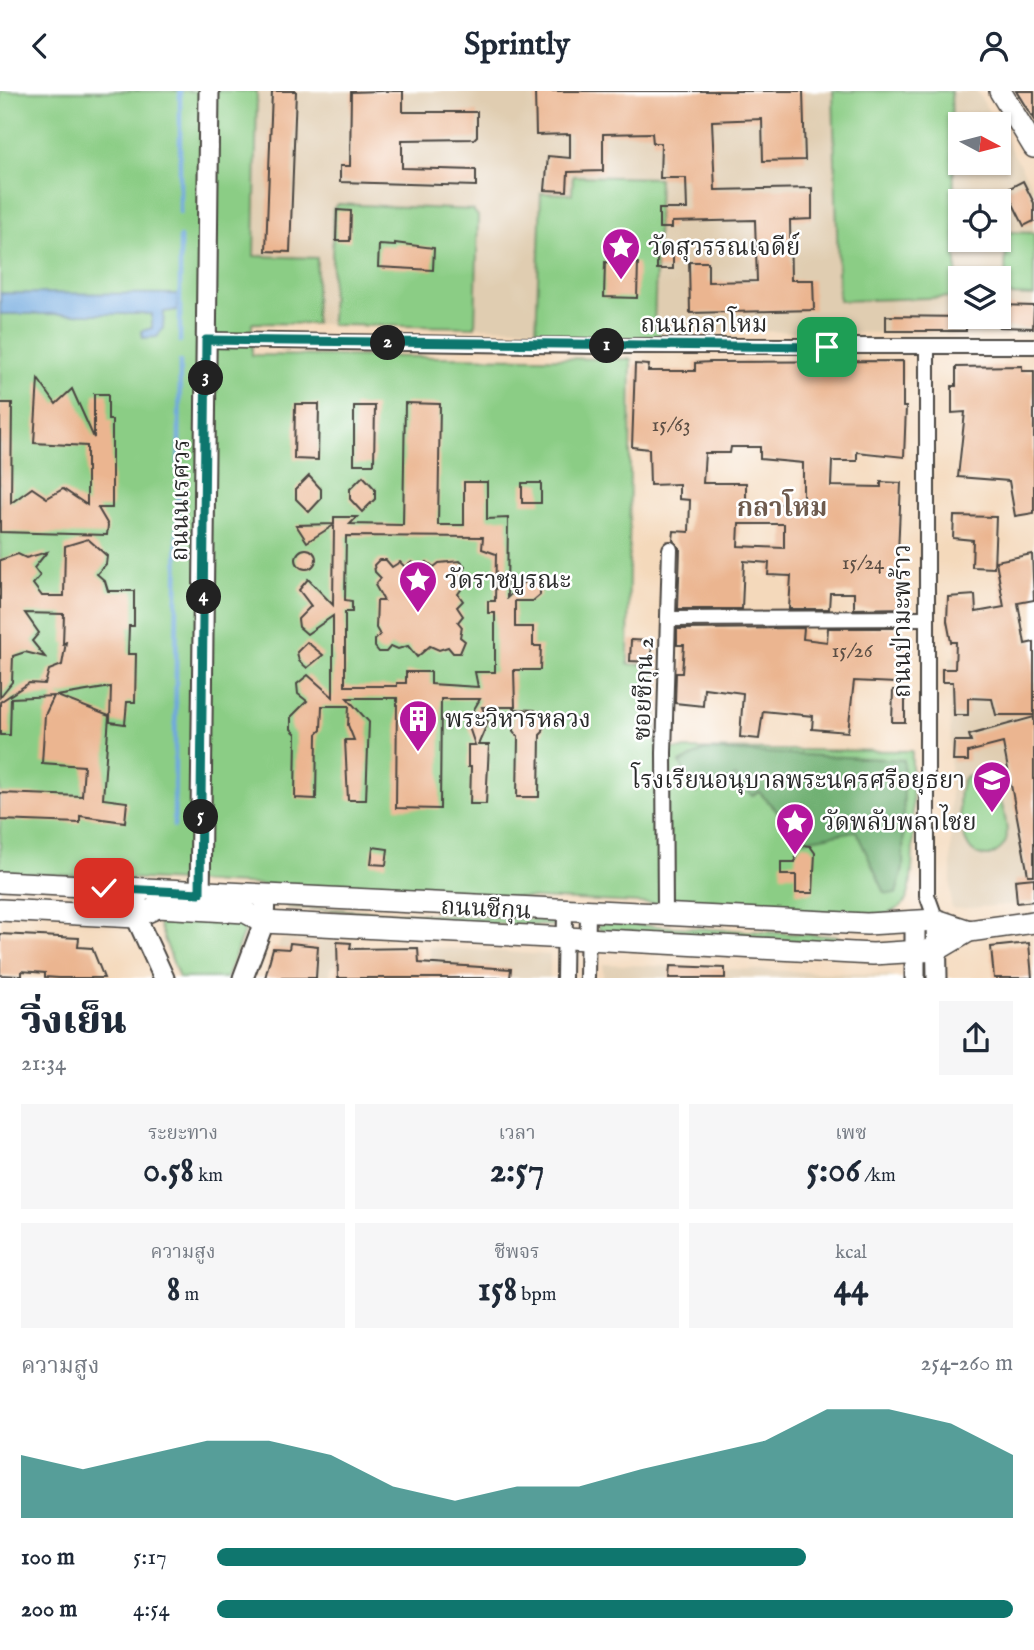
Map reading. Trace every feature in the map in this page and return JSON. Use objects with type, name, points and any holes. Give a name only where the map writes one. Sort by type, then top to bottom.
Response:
[{"type":"main road","points":[[1000,91],[1034,147]]},
{"type":"main road","name":"ถนนชีกุน","points":[[0,882],[138,889],[245,912],[264,922],[833,953],[937,950],[969,930]]},
{"type":"main road","name":"ถนนชีกุน","points":[[0,910],[136,917],[158,907],[265,895],[867,924],[926,921],[969,930],[1034,922]]},
{"type":"street","name":"ถนนนเรศวร","points":[[200,901],[209,91]]},
{"type":"street","name":"ถนนกลาโหม","points":[[206,340],[927,348],[1034,346]]},
{"type":"street","name":"ถนนป่ามะพร้าว","points":[[915,978],[915,952],[926,921],[927,895],[927,348]]},
{"type":"street","name":"ซอยชีกุน 2","points":[[665,914],[664,753],[670,549]]},
{"type":"street","points":[[668,619],[926,618]]},
{"type":"street","points":[[138,889],[136,917],[164,978]]},
{"type":"street","points":[[243,978],[264,922],[265,895]]},
{"type":"street","points":[[564,978],[565,909]]},
{"type":"street","points":[[587,978],[588,911]]},
{"type":"street","name":"ถนนป่ามะพร้าว","points":[[926,921],[937,950],[937,978]]},
{"type":"shaded area","points":[[257,91],[977,91],[989,112],[948,112],[948,175],[1012,175],[1012,151],[1034,189],[1034,335],[661,330],[660,339],[536,337],[535,328],[252,323]]},
{"type":"shaded area","name":"โรงเรียนอนุบาลพระนครศรีอยุธยา","points":[[1034,640],[1034,903],[954,909],[951,906],[950,657]]},
{"type":"shaded area","points":[[281,939],[354,942],[352,966],[331,966],[330,978],[267,978]]},
{"type":"shaded area","points":[[430,947],[550,955],[550,978],[430,978]]},
{"type":"shaded area","points":[[603,964],[892,975],[894,978],[603,978]]},
{"type":"green space","points":[[0,91],[257,91],[254,256],[317,258],[315,324],[252,323],[252,355],[631,359],[628,664],[655,665],[657,749],[912,751],[912,871],[910,888],[904,903],[884,915],[0,872]]},
{"type":"green space","points":[[833,91],[951,91],[952,112],[948,112],[948,175],[953,175],[954,189],[948,189],[948,252],[956,252],[956,266],[948,266],[948,297],[839,301]]},
{"type":"green space","points":[[573,176],[659,178],[654,329],[660,330],[660,339],[536,337],[541,193],[572,194]]},
{"type":"green space","points":[[338,204],[473,210],[478,216],[475,327],[331,325],[333,209]]},
{"type":"green space","points":[[1011,232],[1034,233],[1034,296],[1011,295],[1011,266],[1005,266],[1006,252],[1011,252]]},
{"type":"green space","points":[[705,750],[904,760],[903,869],[896,894],[885,893],[856,831],[804,840],[759,792],[752,796],[735,776],[721,788],[709,781],[696,793],[680,763]]},
{"type":"green space","points":[[983,773],[993,784],[1002,803],[1007,834],[1005,844],[989,856],[978,855],[969,847],[963,832],[959,800],[962,782],[966,776]]},
{"type":"green space","points":[[287,907],[550,920],[554,926],[364,919],[356,912]]},
{"type":"green space","points":[[160,916],[243,921],[245,929],[226,978],[179,978],[159,925]]},
{"type":"green space","points":[[602,923],[841,938],[839,943],[599,930],[598,926]]},
{"type":"water","points":[[0,293],[178,294],[178,310],[164,312],[163,328],[157,337],[143,338],[142,331],[152,328],[152,314],[0,314]]},
{"type":"building","points":[[272,91],[296,91],[290,252],[266,251]]},
{"type":"building","points":[[403,91],[403,112],[477,112],[477,136],[474,139],[402,140],[402,168],[476,170],[476,186],[340,182],[340,166],[350,166],[351,92]]},
{"type":"building","points":[[535,91],[803,91],[805,160],[763,161],[762,119],[712,121],[715,190],[812,188],[812,219],[790,220],[791,280],[813,280],[814,310],[690,313],[689,262],[708,262],[708,282],[757,281],[755,220],[672,222],[672,228],[659,228],[659,209],[687,209],[686,178],[660,178],[661,143],[653,143],[652,133],[603,134],[603,171],[568,172],[567,191],[545,190],[548,156],[570,158],[570,134],[536,135]]},
{"type":"building","points":[[1016,91],[1034,91],[1034,120]]},
{"type":"building","points":[[1023,181],[1034,203],[1034,221],[1024,226],[1011,200],[1011,189],[1008,189]]},
{"type":"building","points":[[337,210],[351,211],[350,241],[336,241]]},
{"type":"building","points":[[395,243],[434,248],[433,270],[378,267],[379,245],[395,246]]},
{"type":"building","points":[[657,251],[673,251],[673,269],[657,269]]},
{"type":"building","points":[[605,262],[638,263],[637,298],[604,297]]},
{"type":"building","points":[[1011,305],[1034,306],[1033,328],[1011,327]]},
{"type":"building","points":[[886,316],[948,317],[948,329],[966,329],[966,331],[886,331]]},
{"type":"building","points":[[903,361],[903,407],[906,407],[904,457],[857,452],[857,461],[832,461],[831,486],[881,487],[881,482],[901,483],[897,577],[901,577],[905,608],[854,609],[854,593],[830,593],[829,609],[789,609],[791,576],[768,575],[769,563],[744,561],[742,609],[678,609],[680,549],[673,540],[674,531],[689,532],[690,500],[679,499],[679,484],[650,485],[649,449],[632,447],[635,364],[649,365],[648,371],[695,371],[695,363]],"holes":[[[731,447],[760,447],[760,459],[803,463],[803,499],[784,499],[784,504],[746,503],[746,483],[703,483],[705,453],[730,453]],[[739,524],[784,524],[784,548],[738,546]]]},
{"type":"building","points":[[1022,366],[1022,371],[1034,371],[1034,513],[1015,516],[1009,481],[958,477],[965,412],[952,413],[952,386],[956,386],[956,367]]},
{"type":"building","points":[[38,379],[56,404],[72,389],[94,438],[94,394],[108,394],[108,420],[112,420],[112,508],[98,508],[108,525],[107,535],[0,532],[0,403],[12,403],[11,503],[32,488],[47,498],[63,489],[87,505],[87,446],[34,443]]},
{"type":"building","points":[[405,403],[440,404],[438,525],[464,525],[464,482],[487,482],[487,519],[508,518],[507,598],[526,580],[534,580],[540,587],[540,595],[533,601],[515,601],[515,627],[533,627],[533,646],[541,646],[540,670],[514,670],[515,707],[482,707],[488,722],[478,745],[489,745],[486,804],[470,804],[471,767],[468,767],[468,745],[475,745],[467,721],[480,699],[441,699],[440,809],[396,808],[397,698],[347,698],[369,722],[366,800],[348,800],[345,740],[354,740],[348,725],[349,706],[322,706],[321,730],[317,734],[316,799],[295,798],[296,734],[291,729],[291,717],[307,701],[298,694],[297,684],[308,675],[333,697],[333,616],[307,634],[299,627],[298,619],[311,606],[299,590],[308,579],[333,605],[334,525],[307,542],[296,525],[334,524],[334,517],[357,517],[350,524],[403,525]],"holes":[[[346,536],[483,537],[482,549],[496,554],[495,601],[488,601],[488,613],[495,613],[495,672],[475,672],[478,687],[431,684],[431,672],[406,672],[406,683],[397,683],[397,686],[345,686],[345,612],[352,612],[352,601],[345,600]]]},
{"type":"building","points":[[295,404],[319,404],[318,460],[294,459]]},
{"type":"building","points":[[354,406],[375,406],[374,464],[354,464]]},
{"type":"building","points":[[309,476],[321,489],[321,499],[309,512],[296,499],[296,489]]},
{"type":"building","points":[[363,476],[375,489],[375,499],[362,512],[350,499],[350,489]]},
{"type":"building","points":[[522,483],[541,483],[541,503],[522,503]]},
{"type":"building","points":[[954,516],[996,517],[994,568],[972,567],[973,540],[953,538]]},
{"type":"building","points":[[88,539],[107,556],[106,564],[97,574],[105,581],[108,591],[134,591],[134,626],[129,626],[128,654],[136,654],[135,702],[127,702],[125,724],[110,722],[111,687],[57,696],[109,716],[103,799],[127,802],[125,822],[80,816],[80,823],[0,820],[0,793],[82,796],[84,766],[42,763],[45,715],[54,696],[11,698],[10,735],[0,735],[0,702],[29,683],[45,684],[49,670],[62,665],[66,642],[63,644],[64,614],[25,613],[39,633],[32,641],[45,657],[25,652],[13,656],[12,682],[0,697],[0,560],[18,554],[26,558],[47,552],[34,568],[40,576],[33,584],[42,596],[64,596],[65,546]]},
{"type":"building","points":[[306,549],[313,552],[316,559],[313,566],[306,569],[299,566],[296,559],[299,552]]},
{"type":"building","points":[[1032,554],[1034,600],[1018,603],[1025,644],[1034,642],[1034,715],[996,715],[992,699],[968,698],[968,715],[954,715],[953,682],[942,682],[942,669],[955,669],[956,642],[951,642],[947,621],[948,597],[975,595],[976,612],[1004,607],[996,561]]},
{"type":"building","points":[[379,560],[386,560],[392,567],[400,562],[405,567],[412,562],[419,567],[427,562],[434,567],[439,563],[460,561],[465,566],[465,573],[458,579],[463,587],[458,594],[463,601],[457,607],[463,616],[458,622],[462,627],[460,637],[465,641],[460,653],[453,653],[448,647],[439,650],[430,646],[417,657],[408,646],[398,649],[391,646],[386,652],[379,652],[375,647],[375,640],[380,635],[376,628],[377,601],[384,601],[375,585],[381,578],[375,572],[374,565]]},
{"type":"building","points":[[804,628],[803,639],[827,642],[828,628],[900,628],[900,643],[907,644],[906,666],[897,665],[896,683],[854,681],[848,732],[812,729],[813,716],[763,711],[759,739],[740,737],[743,693],[704,688],[703,706],[675,703],[676,673],[682,673],[684,645],[677,645],[677,629]]},
{"type":"building","points":[[631,640],[652,641],[651,662],[630,661]]},
{"type":"building","points":[[307,642],[323,655],[307,668],[299,661],[297,652]]},
{"type":"building","points":[[893,690],[905,690],[905,722],[892,722]]},
{"type":"building","points":[[513,709],[535,710],[544,719],[543,732],[540,735],[539,797],[517,797],[518,737],[513,731]]},
{"type":"building","points":[[1034,717],[1034,875],[1028,875],[1003,743],[968,752],[968,761],[953,761],[954,741],[971,741],[969,735]]},
{"type":"building","points":[[802,845],[810,846],[815,853],[813,893],[796,893],[796,875],[781,875],[781,862],[795,862],[796,852]]},
{"type":"building","points":[[373,847],[388,849],[386,865],[371,864]]},
{"type":"building","points":[[1034,878],[1034,901],[1017,903],[1015,880]]},
{"type":"building","points":[[0,934],[79,938],[78,947],[92,948],[104,978],[45,977],[45,973],[22,971],[22,976],[0,975]]},
{"type":"building","points":[[337,942],[351,943],[350,949],[418,948],[419,963],[511,969],[510,978],[338,978]]},
{"type":"building","points":[[290,943],[318,946],[316,978],[265,978],[273,948],[289,949]]},
{"type":"building","points":[[1029,943],[1032,978],[994,978],[991,947]]},
{"type":"building","points":[[670,966],[725,968],[725,978],[669,978]]},
{"type":"waterway","points":[[180,91],[180,212]]},
{"type":"waterway","points":[[180,237],[180,341]]},
{"type":"waterway","points":[[174,826],[180,362]]},
{"type":"place","name":"วัดสุวรรณเจดีย์","points":[[621,281]]},
{"type":"place","name":"วัดราชบูรณะ","points":[[418,614]]},
{"type":"place","name":"พระวิหารหลวง","points":[[418,753]]},
{"type":"place","name":"โรงเรียนอนุบาลพระนครศรีอยุธยา","points":[[992,814]]},
{"type":"place","name":"วัดพลับพลาไชย","points":[[795,856]]},
{"type":"district","name":"กลาโหม","points":[[782,507]]},
{"type":"route","points":[[104,888],[200,893],[206,340],[827,347]]}]
